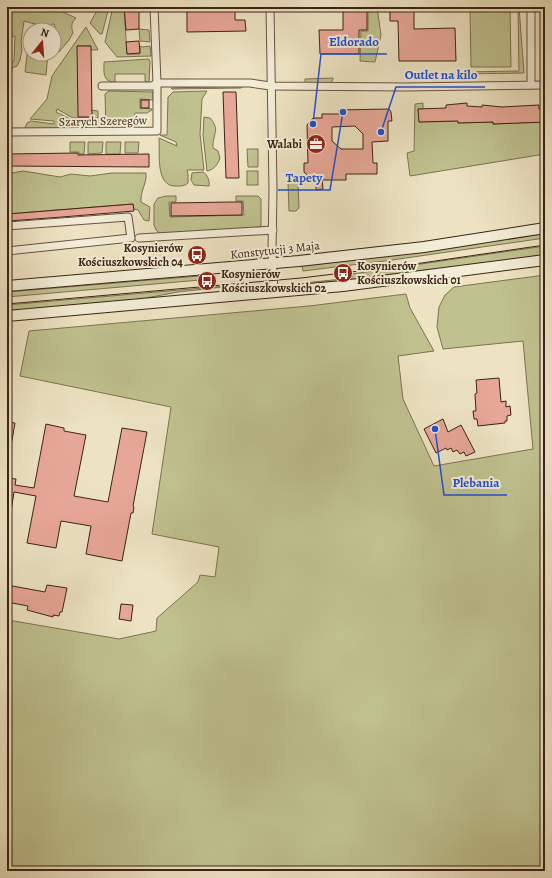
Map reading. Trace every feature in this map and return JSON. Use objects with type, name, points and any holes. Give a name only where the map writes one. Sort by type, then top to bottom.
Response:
[{"type":"street","points":[[154,7],[157,83]]},
{"type":"street","points":[[270,7],[274,293]]},
{"type":"street","points":[[531,8],[532,85]]},
{"type":"street","points":[[102,86],[152,86],[157,83],[250,83],[270,86],[405,88],[545,85]]},
{"type":"street","name":"Szarych Szeregów","points":[[7,132],[157,131],[157,83]]},
{"type":"street","points":[[7,226],[128,217],[131,238],[7,251]]},
{"type":"street","name":"Konstytucji 3 Maja","points":[[7,286],[273,264],[424,246],[545,228]]},
{"type":"street","points":[[139,238],[272,230]]},
{"type":"street","points":[[7,316],[374,283],[545,260]]},
{"type":"green space","points":[[7,7],[52,7],[76,18],[72,25],[73,33],[62,48],[62,22],[22,22],[22,50],[17,66],[12,68],[9,99],[7,99],[7,67],[14,61],[15,36],[7,37]]},
{"type":"green space","points":[[99,7],[109,7],[102,34],[100,34],[90,23]]},
{"type":"green space","points":[[113,7],[124,7],[127,54],[140,54],[140,46],[150,46],[151,56],[117,57],[105,42]]},
{"type":"green space","points":[[368,7],[377,7],[381,35],[375,62],[360,61],[361,31],[368,31]]},
{"type":"green space","points":[[518,7],[524,73],[463,74],[463,72],[519,71]]},
{"type":"green space","points":[[510,9],[511,67],[471,67],[470,10]]},
{"type":"green space","points":[[86,27],[98,50],[91,50],[90,46],[77,46],[91,110],[98,111],[98,118],[73,118],[57,109],[56,112],[74,121],[100,120],[100,129],[24,130],[27,123],[31,121],[54,124],[54,121],[30,119],[47,99],[52,76]]},
{"type":"green space","points":[[139,29],[149,30],[150,42],[140,41]]},
{"type":"green space","points":[[149,59],[149,83],[145,81],[145,74],[115,74],[115,82],[111,82],[106,78],[104,62]]},
{"type":"green space","points":[[26,62],[47,62],[46,75],[25,72]]},
{"type":"green space","points":[[333,78],[330,83],[305,83],[305,79]]},
{"type":"green space","points":[[244,86],[241,88],[171,88]]},
{"type":"green space","points":[[109,91],[153,92],[153,100],[140,99],[140,108],[152,110],[147,113],[135,113],[135,129],[106,129],[105,94]]},
{"type":"green space","points":[[207,91],[202,99],[200,134],[204,170],[187,170],[187,184],[180,186],[169,185],[162,175],[159,152],[159,138],[177,146],[176,142],[160,135],[167,135],[168,97],[173,92]]},
{"type":"green space","points":[[423,103],[423,109],[418,109],[419,122],[458,121],[458,123],[493,122],[493,124],[545,122],[545,154],[410,176],[407,153],[414,151],[415,104]]},
{"type":"green space","points":[[204,117],[210,118],[215,126],[216,129],[213,148],[218,151],[220,158],[212,169],[207,171],[203,135]]},
{"type":"green space","points":[[70,142],[85,142],[84,154],[79,154],[79,152],[70,152]]},
{"type":"green space","points":[[88,142],[103,142],[102,153],[88,154]]},
{"type":"green space","points":[[106,142],[121,142],[120,154],[106,154]]},
{"type":"green space","points":[[125,142],[139,142],[138,153],[125,153]]},
{"type":"green space","points":[[247,149],[258,149],[258,167],[248,167]]},
{"type":"green space","points":[[23,171],[60,177],[71,174],[90,176],[112,173],[146,173],[146,181],[141,202],[150,207],[149,221],[144,220],[138,210],[134,209],[133,204],[7,214],[7,174]]},
{"type":"green space","points":[[247,171],[258,171],[258,185],[247,185]]},
{"type":"green space","points":[[203,172],[208,178],[209,186],[194,185],[191,180],[192,173]]},
{"type":"green space","points":[[288,182],[298,182],[299,208],[296,211],[289,211]]},
{"type":"green space","points":[[176,196],[176,202],[169,202],[170,217],[244,215],[243,201],[236,201],[236,196],[258,196],[261,199],[261,226],[161,234],[156,230],[154,225],[154,204],[158,198]]},
{"type":"green space","points":[[545,232],[545,238],[392,260],[303,271],[302,266],[363,259]]},
{"type":"green space","points":[[545,246],[545,255],[304,285],[304,283],[352,278],[352,274]]},
{"type":"green space","points":[[545,275],[545,871],[7,871],[8,620],[119,639],[156,631],[157,618],[198,582],[200,575],[215,577],[219,547],[152,534],[171,407],[20,376],[29,331],[309,306],[406,294],[410,308],[434,351],[398,356],[403,399],[434,466],[533,449],[523,341],[443,349],[437,327],[439,307],[445,295],[454,287]]},
{"type":"green space","points":[[199,276],[200,280],[7,297],[7,292]]},
{"type":"green space","points":[[249,284],[178,292],[141,299],[7,311],[7,305]]},
{"type":"building","points":[[124,7],[139,7],[139,29],[126,30]]},
{"type":"building","points":[[343,7],[367,7],[367,30],[359,30],[359,54],[320,54],[319,30],[343,30]]},
{"type":"building","points":[[390,7],[414,7],[414,29],[455,28],[456,61],[399,61],[398,21],[390,21]]},
{"type":"building","points":[[187,11],[235,11],[235,20],[245,20],[246,31],[187,32]]},
{"type":"building","points":[[139,41],[140,53],[127,54],[126,42]]},
{"type":"building","points":[[77,46],[91,46],[92,117],[78,117]]},
{"type":"building","points":[[223,92],[236,92],[239,178],[226,178]]},
{"type":"building","points":[[141,100],[149,100],[149,108],[141,108]]},
{"type":"building","points":[[467,103],[467,106],[482,107],[482,105],[502,107],[539,105],[539,109],[545,109],[545,122],[493,124],[493,122],[458,123],[458,121],[419,122],[418,109],[446,108],[446,105]]},
{"type":"building","points":[[389,109],[391,112],[392,121],[388,121],[388,141],[372,142],[373,163],[377,163],[377,174],[346,174],[346,180],[322,180],[323,189],[316,190],[316,183],[304,172],[304,163],[308,163],[307,125],[313,118],[322,118],[322,114],[339,114],[339,110]],"holes":[[[355,126],[363,134],[363,149],[341,149],[332,141],[332,127]]]},
{"type":"building","points":[[78,153],[78,155],[149,154],[149,167],[7,166],[7,154]]},
{"type":"building","points":[[242,202],[242,215],[171,216],[171,203]]},
{"type":"building","points":[[133,204],[134,211],[62,217],[9,221],[8,214]]},
{"type":"building","points":[[499,378],[501,402],[506,401],[506,407],[510,406],[511,415],[507,416],[507,421],[505,421],[505,423],[478,426],[477,419],[474,419],[473,411],[476,411],[476,380]]},
{"type":"building","points":[[443,419],[448,432],[461,425],[475,452],[466,456],[464,452],[460,454],[457,450],[453,452],[451,448],[447,450],[446,448],[436,453],[424,429]]},
{"type":"building","points":[[7,422],[15,423],[11,446],[7,446]]},
{"type":"building","points":[[46,424],[64,428],[64,431],[86,435],[74,496],[108,502],[122,428],[147,432],[133,513],[131,513],[122,561],[86,554],[91,526],[61,521],[56,548],[27,543],[36,496],[14,492],[11,511],[7,511],[7,478],[16,479],[15,485],[34,488]]},
{"type":"building","points":[[7,585],[45,592],[47,585],[67,588],[62,612],[60,612],[59,616],[53,615],[53,617],[27,610],[28,606],[7,602]]},
{"type":"building","points":[[121,604],[133,605],[131,621],[119,619]]},
{"type":"tram line","points":[[7,304],[301,278],[401,266],[545,245]]},
{"type":"place","name":"Tapety","points":[[343,112]]},
{"type":"place","name":"Eldorado","points":[[313,124]]},
{"type":"place","name":"Outlet na kilo","points":[[381,132]]},
{"type":"place","name":"Walabi","points":[[316,144]]},
{"type":"place","name":"Kosynierów Kościuszkowskich 04","points":[[197,255]]},
{"type":"place","name":"Kosynierów Kościuszkowskich 01","points":[[343,273]]},
{"type":"place","name":"Kosynierów Kościuszkowskich 02","points":[[207,281]]},
{"type":"place","name":"Plebania","points":[[435,429]]}]
